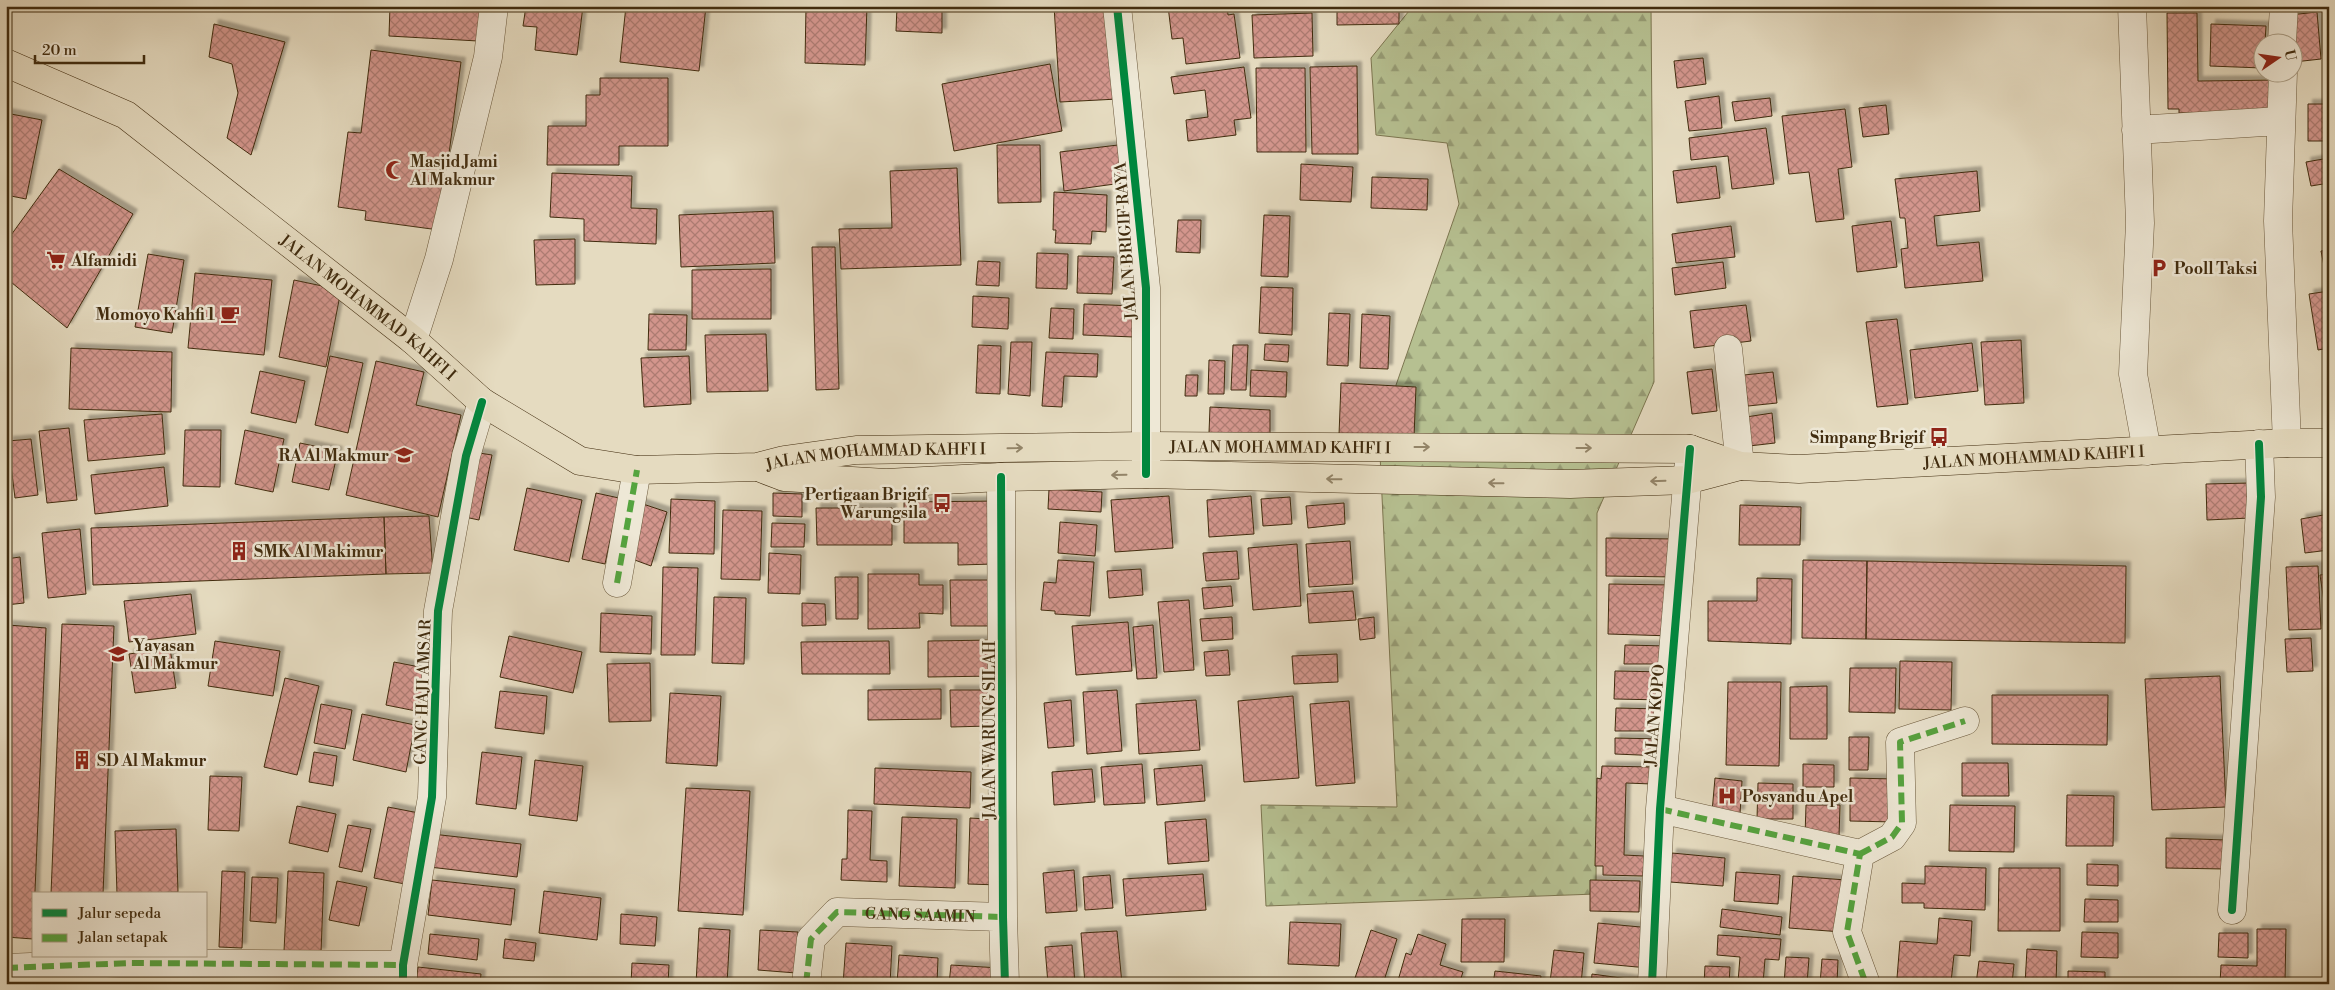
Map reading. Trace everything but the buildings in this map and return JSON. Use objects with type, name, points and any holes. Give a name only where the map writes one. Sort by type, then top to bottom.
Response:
[{"type":"main road","name":"JALAN MOHAMMAD KAHFI I","points":[[6,62],[126,115],[412,340],[482,402],[580,461],[637,470],[757,467],[784,460],[856,450],[1146,446],[1690,449],[1740,466],[1799,469],[2259,444],[2329,442]]},
{"type":"main road","name":"JALAN MOHAMMAD KAHFI I","points":[[757,467],[784,477],[886,483],[1002,477],[1146,474],[1570,484],[1687,480],[1740,466]]},
{"type":"street","points":[[412,340],[441,250],[488,57],[494,6]]},
{"type":"street","name":"JALAN BRIGIF RAYA","points":[[1117,6],[1146,288],[1146,474]]},
{"type":"street","points":[[2132,6],[2140,222],[2132,374],[2147,451]]},
{"type":"street","points":[[2283,32],[2284,6]]},
{"type":"street","points":[[2283,82],[2284,94],[2280,121],[2278,221],[2287,443]]},
{"type":"street","points":[[2136,130],[2280,121]]},
{"type":"street","points":[[1728,349],[1740,466]]},
{"type":"street","name":"GANG HAJI AMSAR","points":[[403,974],[432,797],[438,611],[466,456],[482,402]]},
{"type":"street","points":[[2232,910],[2261,497],[2259,444]]},
{"type":"street","name":"JALAN KOPO","points":[[1652,984],[1660,809],[1690,449]]},
{"type":"street","points":[[617,583],[637,470]]},
{"type":"street","name":"JALAN WARUNG SILAH","points":[[1002,477],[1003,917],[1005,984]]},
{"type":"street","points":[[1660,809],[1860,854],[1892,837],[1902,823],[1900,742],[1965,721]]},
{"type":"street","points":[[1860,854],[1847,932],[1866,984]]},
{"type":"street","name":"GANG SAAMIN","points":[[806,984],[811,939],[837,912],[1003,917]]},
{"type":"street","points":[[6,968],[130,963],[403,974]]},
{"type":"green space","points":[[1413,6],[1651,6],[1654,382],[1597,513],[1596,894],[1266,906],[1261,805],[1397,807],[1379,434],[1459,204],[1447,143],[1376,135],[1371,58]]},
{"type":"marked path","points":[[617,583],[637,470]]},
{"type":"marked path","points":[[1860,854],[1892,837],[1902,823],[1900,742],[1965,721]]},
{"type":"marked path","points":[[1660,809],[1860,854],[1847,932],[1866,984]]},
{"type":"marked path","points":[[806,984],[811,939],[837,912],[1003,917]]},
{"type":"marked path","points":[[6,968],[130,963],[403,965]]},
{"type":"cycle path","points":[[1117,6],[1146,288],[1146,474]]},
{"type":"cycle path","points":[[403,984],[403,965],[432,797],[438,611],[466,456],[482,402]]},
{"type":"cycle path","points":[[2232,910],[2261,497],[2259,444]]},
{"type":"cycle path","points":[[1652,984],[1660,809],[1690,449]]},
{"type":"cycle path","points":[[1001,477],[1005,984]]},
{"type":"place","name":"Masjid Jami Al Makmur","points":[[395,170]]},
{"type":"place","name":"Alfamidi","points":[[56,260]]},
{"type":"place","name":"Pooll Taksi","points":[[2159,268]]},
{"type":"place","name":"Momoyo Kahfi 1","points":[[230,314]]},
{"type":"place","name":"Simpang Brigif","points":[[1939,437]]},
{"type":"place","name":"RA Al Makmur","points":[[404,455]]},
{"type":"place","name":"Pertigaan Brigif Warungsila","points":[[942,503]]},
{"type":"place","name":"SMK Al Makimur","points":[[239,551]]},
{"type":"place","name":"Yayasan Al Makmur","points":[[118,654]]},
{"type":"place","name":"SD Al Makmur","points":[[82,760]]},
{"type":"place","name":"Posyandu Apel","points":[[1727,796]]}]
